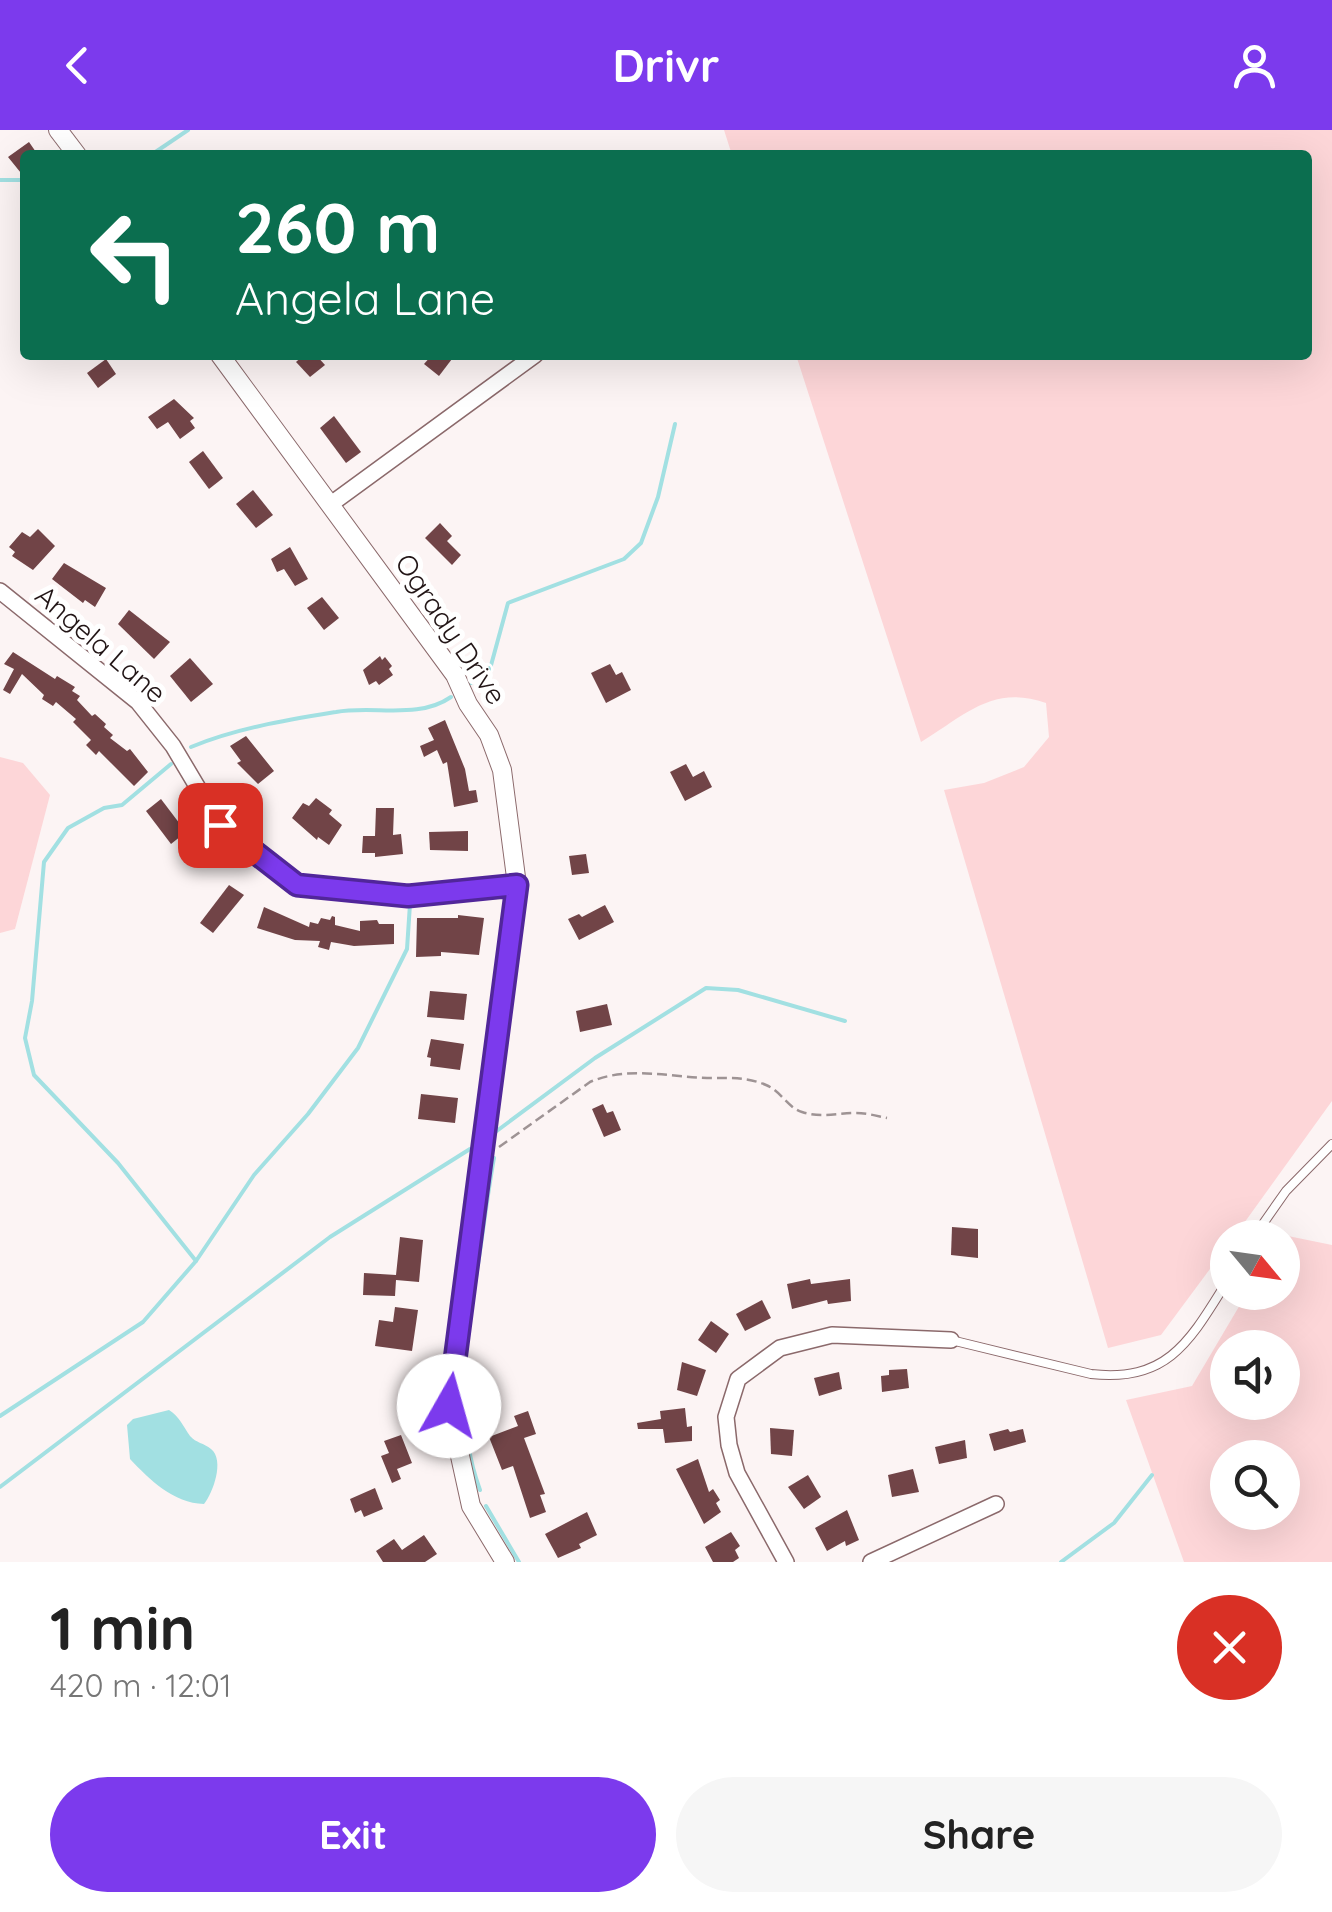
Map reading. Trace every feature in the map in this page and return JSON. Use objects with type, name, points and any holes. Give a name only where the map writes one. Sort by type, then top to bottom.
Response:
[{"type":"street","points":[[58,130],[74,150]]},
{"type":"street","name":"Ogrady Drive","points":[[224,360],[455,675],[489,735],[506,791],[517,885],[449,1406],[472,1506],[505,1562]]},
{"type":"street","points":[[331,504],[528,360]]},
{"type":"street","name":"Angela Lane","points":[[0,591],[138,702],[174,746],[220,825],[297,885],[408,896],[517,885]]},
{"type":"street","points":[[786,1562],[737,1473],[730,1448],[726,1417],[738,1379],[780,1348],[832,1334],[951,1340]]},
{"type":"street","points":[[871,1562],[996,1504]]},
{"type":"lane","points":[[1266,1220],[1286,1191],[1332,1144]]},
{"type":"lane","points":[[951,1340],[1114,1377],[1157,1366],[1176,1356],[1210,1308]]},
{"type":"path","points":[[481,1148],[496,1148],[508,1142],[590,1082],[637,1072],[739,1076],[768,1085],[806,1114],[859,1113],[887,1118]]},
{"type":"shaded area","points":[[724,130],[1332,130],[1332,1101],[1246,1220],[1210,1220],[1210,1269],[1161,1335],[1108,1348],[944,790],[984,783],[1024,767],[1049,737],[1046,703],[1010,697],[995,700],[980,705],[921,742],[798,360],[1312,360],[1312,150],[730,150]]},
{"type":"shaded area","points":[[0,757],[23,763],[50,795],[15,929],[0,933]]},
{"type":"shaded area","points":[[1300,1238],[1332,1245],[1332,1562],[1184,1562],[1126,1400],[1192,1386],[1210,1356],[1210,1420],[1300,1420],[1300,1330],[1225,1330],[1237,1310],[1300,1310]]},
{"type":"water","points":[[169,1410],[192,1438],[215,1454],[216,1476],[204,1504],[172,1495],[130,1459],[127,1425],[133,1419]]},
{"type":"building","points":[[29,142],[35,150],[20,150],[20,172],[8,157]]},
{"type":"building","points":[[107,360],[116,374],[98,388],[87,373]]},
{"type":"building","points":[[320,360],[325,365],[310,377],[296,362]]},
{"type":"building","points":[[428,360],[451,360],[439,376],[424,364]]},
{"type":"building","points":[[174,399],[194,418],[190,421],[195,428],[180,439],[168,422],[157,429],[148,417]]},
{"type":"building","points":[[334,416],[361,452],[346,463],[320,428]]},
{"type":"building","points":[[203,451],[223,478],[209,489],[189,462]]},
{"type":"building","points":[[253,490],[273,515],[256,528],[236,504]]},
{"type":"building","points":[[440,523],[452,536],[447,541],[461,555],[452,565],[425,538]]},
{"type":"building","points":[[38,529],[55,546],[33,570],[12,556],[15,552],[9,547],[22,532],[30,537]]},
{"type":"building","points":[[290,547],[308,579],[295,586],[284,569],[277,572],[271,559]]},
{"type":"building","points":[[64,563],[106,588],[95,607],[85,600],[83,603],[52,579]]},
{"type":"building","points":[[322,597],[339,618],[324,630],[307,608]]},
{"type":"building","points":[[129,610],[170,642],[154,659],[118,624]]},
{"type":"building","points":[[13,652],[75,687],[72,691],[80,696],[77,700],[106,724],[104,727],[113,735],[110,738],[127,751],[130,749],[148,772],[134,786],[99,751],[96,755],[86,745],[91,740],[73,722],[76,719],[56,702],[53,706],[42,699],[44,695],[22,674],[10,694],[3,690],[14,669],[4,664]]},
{"type":"building","points":[[380,656],[392,666],[389,669],[393,675],[379,685],[376,681],[369,685],[363,670]]},
{"type":"building","points":[[190,658],[213,684],[191,702],[170,676]]},
{"type":"building","points":[[610,664],[616,675],[622,672],[631,690],[606,703],[591,673]]},
{"type":"building","points":[[445,720],[465,769],[469,791],[476,790],[478,802],[454,807],[447,762],[443,764],[437,750],[424,757],[420,746],[434,740],[428,728]]},
{"type":"building","points":[[246,736],[274,771],[258,784],[237,763],[241,761],[230,746]]},
{"type":"building","points":[[686,764],[693,777],[704,771],[712,787],[685,801],[670,772]]},
{"type":"building","points":[[316,798],[332,810],[329,814],[342,825],[329,845],[318,837],[317,840],[292,818],[303,803],[309,806]]},
{"type":"building","points":[[161,799],[186,832],[171,844],[146,811]]},
{"type":"building","points":[[376,808],[394,808],[393,835],[401,834],[403,854],[375,857],[375,853],[362,853],[363,836],[375,836]]},
{"type":"building","points":[[468,831],[468,851],[430,850],[429,832]]},
{"type":"building","points":[[586,854],[589,873],[572,875],[569,856]]},
{"type":"building","points":[[229,885],[244,895],[213,933],[200,923]]},
{"type":"building","points":[[605,905],[614,922],[579,940],[568,919],[579,914],[582,917]]},
{"type":"building","points":[[264,907],[309,927],[310,922],[318,924],[321,918],[330,920],[332,916],[335,925],[360,931],[360,921],[394,924],[394,944],[354,946],[331,942],[329,950],[318,947],[320,941],[295,940],[257,928]]},
{"type":"building","points":[[417,918],[484,918],[479,955],[441,952],[441,956],[416,957]]},
{"type":"building","points":[[430,991],[467,994],[464,1020],[427,1017]]},
{"type":"building","points":[[607,1004],[612,1025],[580,1032],[576,1011]]},
{"type":"building","points":[[431,1039],[464,1044],[460,1070],[430,1066],[431,1058],[427,1057]]},
{"type":"building","points":[[421,1094],[458,1098],[455,1123],[418,1119]]},
{"type":"building","points":[[603,1104],[607,1113],[613,1111],[621,1130],[604,1137],[592,1109]]},
{"type":"building","points":[[952,1227],[978,1229],[978,1258],[951,1255]]},
{"type":"building","points":[[400,1237],[423,1240],[419,1282],[396,1280],[395,1296],[363,1295],[364,1273],[396,1275]]},
{"type":"building","points":[[810,1279],[811,1284],[850,1279],[851,1301],[828,1304],[827,1300],[792,1309],[787,1284]]},
{"type":"building","points":[[762,1300],[771,1318],[745,1331],[736,1314]]},
{"type":"building","points":[[395,1307],[418,1310],[412,1351],[375,1346],[379,1320],[393,1322]]},
{"type":"building","points":[[711,1321],[729,1334],[716,1353],[698,1340]]},
{"type":"building","points":[[682,1362],[706,1370],[697,1396],[677,1390]]},
{"type":"building","points":[[907,1369],[909,1388],[882,1392],[881,1376],[889,1375],[889,1370]]},
{"type":"building","points":[[839,1372],[842,1389],[819,1396],[814,1378]]},
{"type":"building","points":[[685,1408],[687,1427],[692,1426],[692,1441],[665,1443],[663,1429],[638,1429],[637,1423],[661,1419],[660,1411]]},
{"type":"building","points":[[528,1411],[536,1434],[524,1438],[545,1494],[540,1495],[546,1512],[530,1518],[513,1466],[502,1470],[489,1437],[518,1426],[514,1416]]},
{"type":"building","points":[[770,1428],[794,1430],[792,1456],[771,1454]]},
{"type":"building","points":[[1023,1429],[1026,1442],[994,1451],[989,1434]]},
{"type":"building","points":[[401,1435],[412,1463],[397,1469],[401,1479],[392,1483],[381,1456],[389,1453],[384,1441]]},
{"type":"building","points":[[965,1440],[967,1458],[939,1464],[935,1447]]},
{"type":"building","points":[[698,1459],[709,1492],[713,1489],[720,1500],[716,1503],[721,1512],[704,1524],[676,1469]]},
{"type":"building","points":[[913,1469],[919,1492],[892,1497],[888,1475]]},
{"type":"building","points":[[808,1475],[821,1497],[804,1509],[788,1487]]},
{"type":"building","points":[[375,1488],[383,1509],[364,1517],[361,1510],[355,1513],[350,1499]]},
{"type":"building","points":[[847,1510],[859,1540],[846,1546],[845,1541],[827,1551],[815,1528]]},
{"type":"building","points":[[587,1512],[597,1535],[579,1544],[581,1548],[558,1558],[545,1534]]},
{"type":"building","points":[[731,1532],[740,1546],[735,1550],[739,1558],[733,1562],[713,1562],[705,1547]]},
{"type":"building","points":[[424,1535],[437,1554],[425,1562],[383,1562],[376,1551],[394,1539],[402,1550]]},
{"type":"waterway","points":[[158,150],[188,130]]},
{"type":"waterway","points":[[0,180],[20,180]]},
{"type":"waterway","points":[[471,683],[490,669],[508,603],[624,559],[641,543],[658,497],[675,424]]},
{"type":"waterway","points":[[191,747],[281,722],[350,710],[424,708],[451,697]]},
{"type":"waterway","points":[[0,1416],[143,1322],[196,1261],[118,1163],[34,1075],[25,1038],[44,862],[68,828],[104,808],[122,805],[171,764]]},
{"type":"waterway","points":[[196,1261],[254,1175],[308,1114],[358,1048],[407,949],[410,904]]},
{"type":"waterway","points":[[494,1133],[595,1058],[706,988],[738,990],[845,1021]]},
{"type":"waterway","points":[[0,1487],[330,1237],[470,1149]]},
{"type":"waterway","points":[[480,1490],[466,1433],[464,1375],[494,1158]]},
{"type":"waterway","points":[[1061,1562],[1114,1523],[1152,1475]]},
{"type":"waterway","points":[[486,1506],[519,1562]]},
{"type":"route","points":[[220,825],[297,885],[408,896],[517,885],[449,1406]]}]
